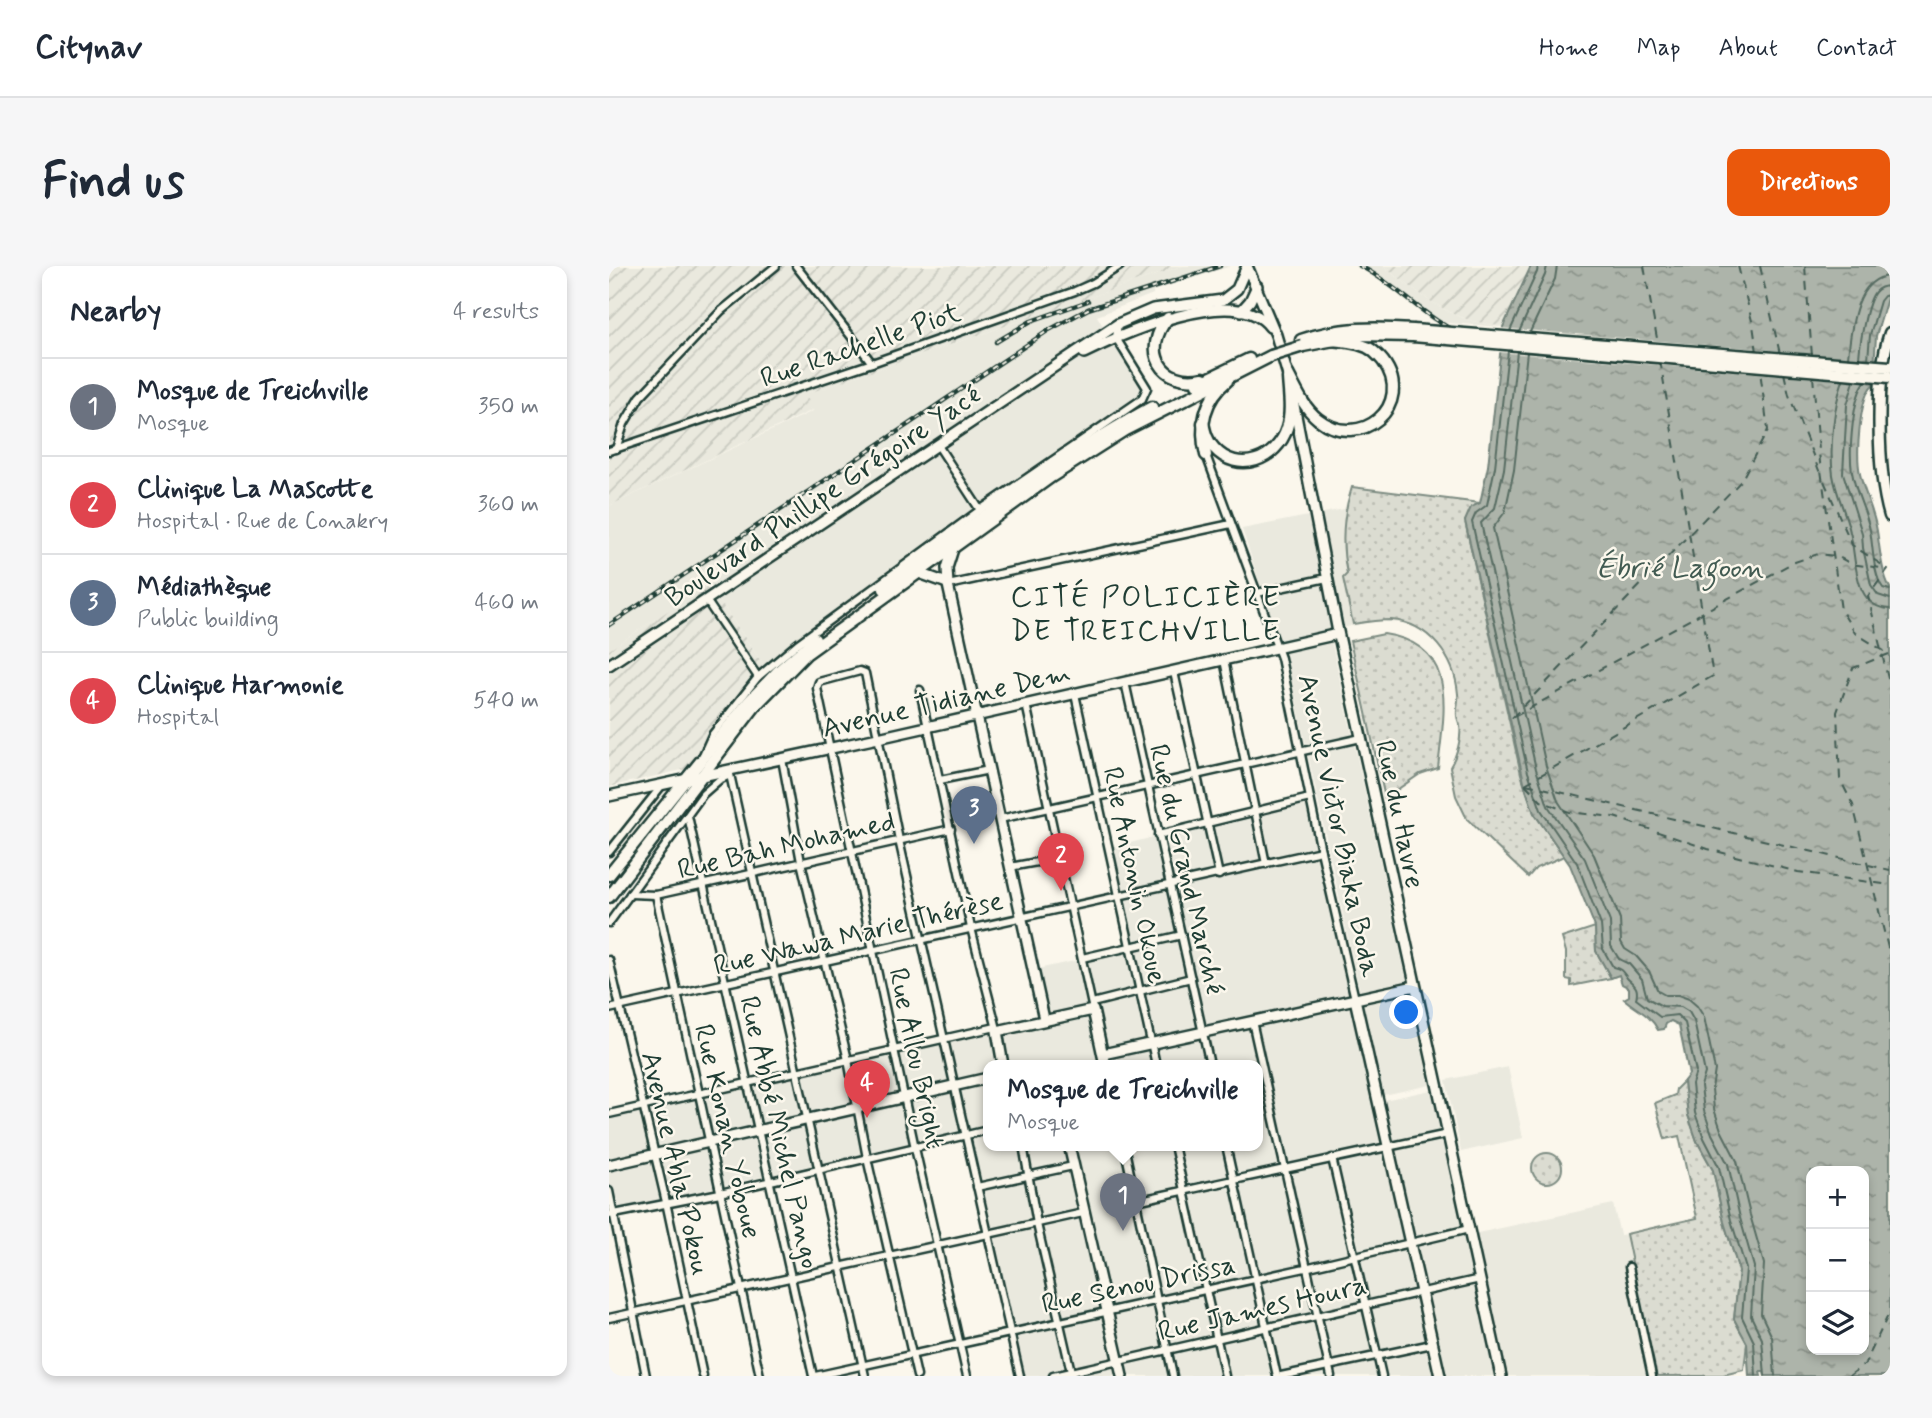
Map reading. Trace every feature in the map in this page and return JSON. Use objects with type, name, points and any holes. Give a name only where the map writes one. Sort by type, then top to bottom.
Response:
[{"type":"main road","points":[[1168,318],[1157,333],[1155,342],[1160,364],[1166,372],[1184,379],[1214,376]]},
{"type":"main road","points":[[609,875],[761,688],[823,632],[1038,478],[1120,424],[1214,376],[1270,353],[1356,328],[1375,327],[1413,333],[1890,377]]},
{"type":"main road","points":[[1302,343],[1360,335],[1413,333],[1890,367]]},
{"type":"main road","points":[[1890,333],[1883,367],[1881,419],[1882,463],[1890,516]]},
{"type":"main road","points":[[1288,374],[1309,409],[1327,424],[1352,430],[1363,428],[1382,417],[1392,396],[1391,376],[1383,360],[1366,346],[1347,341],[1324,340]]},
{"type":"main road","points":[[609,897],[756,705],[806,654],[1051,477],[1125,430],[1270,353]]},
{"type":"main road","points":[[1206,455],[1203,423],[1207,407],[1218,388],[1244,369]]},
{"type":"main road","points":[[1203,423],[1210,444],[1227,459],[1245,462],[1262,459],[1277,448],[1287,430],[1290,405],[1288,374]]},
{"type":"main road","points":[[1071,447],[1091,443]]},
{"type":"main road","points":[[771,666],[786,663]]},
{"type":"street","points":[[613,450],[640,397],[721,311],[776,266]]},
{"type":"street","points":[[796,266],[872,363]]},
{"type":"street","name":"Rue Rachelle Piot","points":[[613,450],[1075,291],[1093,284],[1120,266]]},
{"type":"street","name":"Rue du Havre","points":[[1247,266],[1276,335],[1288,374],[1361,738],[1501,1376]]},
{"type":"street","name":"Boulevard Phillipe Grégoire Yacé","points":[[609,665],[1118,324],[1153,309],[1223,300],[1237,289],[1247,266]]},
{"type":"street","points":[[1257,286],[1250,301],[1241,311],[1261,317],[1276,335]]},
{"type":"street","name":"Boulevard Phillipe Grégoire Yacé","points":[[1060,364],[1168,318],[1205,311],[1241,311]]},
{"type":"street","points":[[701,761],[712,735],[758,677],[816,629],[980,510],[1142,399],[1147,392],[1146,385],[1116,338],[1118,324]]},
{"type":"street","points":[[937,444],[980,510]]},
{"type":"street","name":"Avenue Victor Biaka Boda","points":[[1206,455],[1277,648],[1440,1376]]},
{"type":"street","points":[[919,573],[947,584],[1231,524]]},
{"type":"street","points":[[953,549],[947,568],[947,584],[1044,1020]]},
{"type":"street","points":[[1257,593],[1327,578]]},
{"type":"street","points":[[706,600],[758,677]]},
{"type":"street","name":"Avenue Tidiane Dem","points":[[609,796],[700,776],[730,773],[1339,634]]},
{"type":"street","points":[[1224,660],[1266,864]]},
{"type":"street","name":"Rue Allou Bright","points":[[878,738],[865,673],[860,671],[818,684],[851,851],[967,1376]]},
{"type":"street","points":[[1174,672],[1219,875]]},
{"type":"street","name":"Rue du Grand Marché","points":[[1125,682],[1209,1060]]},
{"type":"street","points":[[920,690],[1002,1060]]},
{"type":"street","name":"Rue Antonin Okoue","points":[[1075,694],[1155,1060]]},
{"type":"street","points":[[1027,704],[1104,1060]]},
{"type":"street","points":[[878,738],[1020,1376]]},
{"type":"street","points":[[1000,819],[1361,738]]},
{"type":"street","points":[[782,759],[801,862],[848,1060],[867,1158],[917,1376]]},
{"type":"street","points":[[940,780],[989,770]]},
{"type":"street","points":[[609,923],[703,794],[730,773],[865,1376]]},
{"type":"street","points":[[609,852],[663,784]]},
{"type":"street","points":[[1159,835],[1310,798]]},
{"type":"street","name":"Rue Abbé Michel Pango","points":[[688,816],[814,1376]]},
{"type":"street","name":"Rue Bah Mohamed","points":[[630,894],[656,895],[951,829]]},
{"type":"street","name":"Rue Wawa Marie Thérèse","points":[[609,1009],[1321,851]]},
{"type":"street","points":[[1010,867],[1059,858]]},
{"type":"street","points":[[631,869],[641,881]]},
{"type":"street","name":"Rue Konan Yoboue","points":[[656,895],[760,1376]]},
{"type":"street","points":[[1082,958],[1182,935]]},
{"type":"street","name":"Avenue Abla Pokou","points":[[609,960],[666,1202],[703,1376]]},
{"type":"street","points":[[609,1114],[894,1050],[1044,1020],[1191,978]]},
{"type":"street","points":[[1103,1054],[1415,986]]},
{"type":"street","points":[[1252,1021],[1259,1060]]},
{"type":"street","points":[[609,1165],[983,1079]]},
{"type":"street","points":[[1263,1081],[1331,1376]]},
{"type":"street","points":[[611,1214],[720,1193],[983,1131]]},
{"type":"street","points":[[1136,1201],[1448,1134]]},
{"type":"street","points":[[1024,1151],[1037,1224],[1072,1374]]},
{"type":"street","points":[[1070,1151],[1122,1376]]},
{"type":"street","points":[[1124,1151],[1173,1376]]},
{"type":"street","points":[[1175,1151],[1225,1376]]},
{"type":"street","points":[[1227,1151],[1266,1329],[1279,1376],[1432,1343]]},
{"type":"street","points":[[1332,1158],[1382,1376]]},
{"type":"street","points":[[977,1187],[1073,1166]]},
{"type":"street","points":[[609,1191],[611,1214],[646,1376]]},
{"type":"street","points":[[609,1318],[1083,1213]]},
{"type":"street","name":"Rue Senou Drissa","points":[[814,1376],[1256,1279],[1469,1229]]},
{"type":"street","points":[[1629,1267],[1652,1376]]},
{"type":"street","name":"Rue James Houra","points":[[1053,1376],[1072,1374],[1118,1361],[1480,1279]]},
{"type":"shaded area","points":[[609,266],[1182,266],[806,394],[813,410],[609,506]]},
{"type":"shaded area","points":[[1182,266],[1231,266],[1153,291],[1153,294],[1097,316],[1143,393],[813,626],[765,667],[708,584],[609,650],[609,506],[813,411],[805,394]]},
{"type":"shaded area","points":[[1355,266],[1382,266],[1430,301],[1453,314],[1503,327],[1433,322],[1384,281]]},
{"type":"shaded area","points":[[1382,266],[1531,266],[1531,269],[1503,327],[1453,314],[1430,301]]},
{"type":"shaded area","points":[[1352,487],[1480,503],[1465,521],[1486,618],[1425,634],[1422,629],[1404,623],[1375,621],[1332,630],[1330,635],[1430,1085],[1384,1095],[1384,1100],[1431,1090],[1464,1236],[1613,1204],[1620,1235],[1626,1234],[1633,1266],[1627,1268],[1649,1376],[1025,1376],[970,1130],[609,1211],[609,1113],[1042,1016],[1033,970],[1134,948],[1110,848],[1310,798],[1321,865],[1360,1045],[1371,1043],[1284,645],[1274,627],[1242,529],[1344,509]]},
{"type":"shaded area","points":[[1352,487],[1480,503],[1465,521],[1521,774],[1534,813],[1564,856],[1536,868],[1528,877],[1467,819],[1456,796],[1450,767],[1460,736],[1458,697],[1456,681],[1446,656],[1428,635],[1405,623],[1386,620],[1353,624],[1343,578],[1347,574],[1344,552],[1345,519]]},
{"type":"shaded area","points":[[708,584],[765,667],[753,678],[686,769],[609,787],[609,650]]},
{"type":"shaded area","points":[[1384,634],[1408,641],[1425,652],[1436,666],[1442,684],[1444,704],[1438,768],[1420,774],[1385,798],[1350,641]]},
{"type":"shaded area","points":[[1595,927],[1596,951],[1611,978],[1571,986],[1571,980],[1566,979],[1566,952],[1562,938]]},
{"type":"shaded area","points":[[1508,1067],[1523,1138],[1461,1152],[1446,1080]]},
{"type":"shaded area","points":[[1684,1081],[1688,1115],[1697,1141],[1713,1170],[1724,1222],[1739,1271],[1734,1319],[1747,1343],[1744,1370],[1719,1376],[1656,1376],[1626,1234],[1697,1218],[1679,1136],[1665,1139],[1655,1103],[1675,1095],[1676,1089]]},
{"type":"shaded area","points":[[1547,1153],[1557,1158],[1562,1168],[1557,1178],[1547,1183],[1537,1178],[1532,1168],[1537,1158]]},
{"type":"water","name":"Ébrié Lagoon","points":[[1531,266],[1890,266],[1888,295],[1876,336],[1873,385],[1868,391],[1862,413],[1858,454],[1860,474],[1876,524],[1883,567],[1890,588],[1890,1376],[1765,1376],[1764,1372],[1760,1372],[1761,1376],[1749,1376],[1747,1343],[1734,1319],[1739,1271],[1724,1222],[1713,1170],[1697,1141],[1688,1115],[1684,1081],[1689,1074],[1679,1025],[1671,1021],[1664,1029],[1658,1030],[1648,1016],[1624,999],[1629,996],[1629,988],[1622,984],[1619,975],[1611,978],[1596,951],[1595,927],[1570,865],[1534,813],[1526,790],[1465,521],[1471,507],[1480,503],[1488,466],[1503,327]]},
{"type":"pier","points":[[1500,328],[1878,359],[1876,383],[1497,352]]},
{"type":"ferry route","points":[[1644,266],[1658,344]]},
{"type":"ferry route","points":[[1738,266],[1757,352]]},
{"type":"ferry route","points":[[1760,266],[1780,354]]},
{"type":"ferry route","points":[[1805,266],[1812,356]]},
{"type":"ferry route","points":[[1525,784],[1713,676],[1660,360]]},
{"type":"ferry route","points":[[1512,718],[1741,481],[1768,430],[1760,371]]},
{"type":"ferry route","points":[[1784,373],[1789,395],[1820,473]]},
{"type":"ferry route","points":[[1813,376],[1820,463],[1841,610],[1855,633],[1889,654]]},
{"type":"ferry route","points":[[1824,481],[1852,545],[1885,567]]},
{"type":"ferry route","points":[[1514,717],[1792,563],[1818,554],[1837,556],[1851,564],[1888,569],[1868,596],[1890,687]]},
{"type":"ferry route","points":[[1889,654],[1853,668],[1837,712],[1840,779],[1853,805],[1890,956]]},
{"type":"ferry route","points":[[1525,784],[1541,801],[1569,812],[1614,817],[1708,849],[1798,872],[1890,885]]},
{"type":"ferry route","points":[[1526,784],[1890,870]]},
{"type":"ferry route","points":[[1849,1376],[1865,1364],[1890,1311]]},
{"type":"railway","points":[[609,625],[1049,330],[1088,309],[1220,266]]},
{"type":"railway","points":[[1360,266],[1375,274],[1442,324],[1473,338],[1890,373]]},
{"type":"railway","points":[[996,342],[1031,321],[1088,301]]},
{"type":"place","name":"Médiathèque","points":[[974,844]]},
{"type":"place","name":"Clinique La Mascotte","points":[[1061,891]]},
{"type":"place","name":"Clinique Harmonie","points":[[867,1118]]},
{"type":"place","name":"Mosque de Treichville","points":[[1123,1231]]},
{"type":"district","name":"CITÉ POLICIÈRE DE TREICHVILLE","points":[[1146,613]]}]
